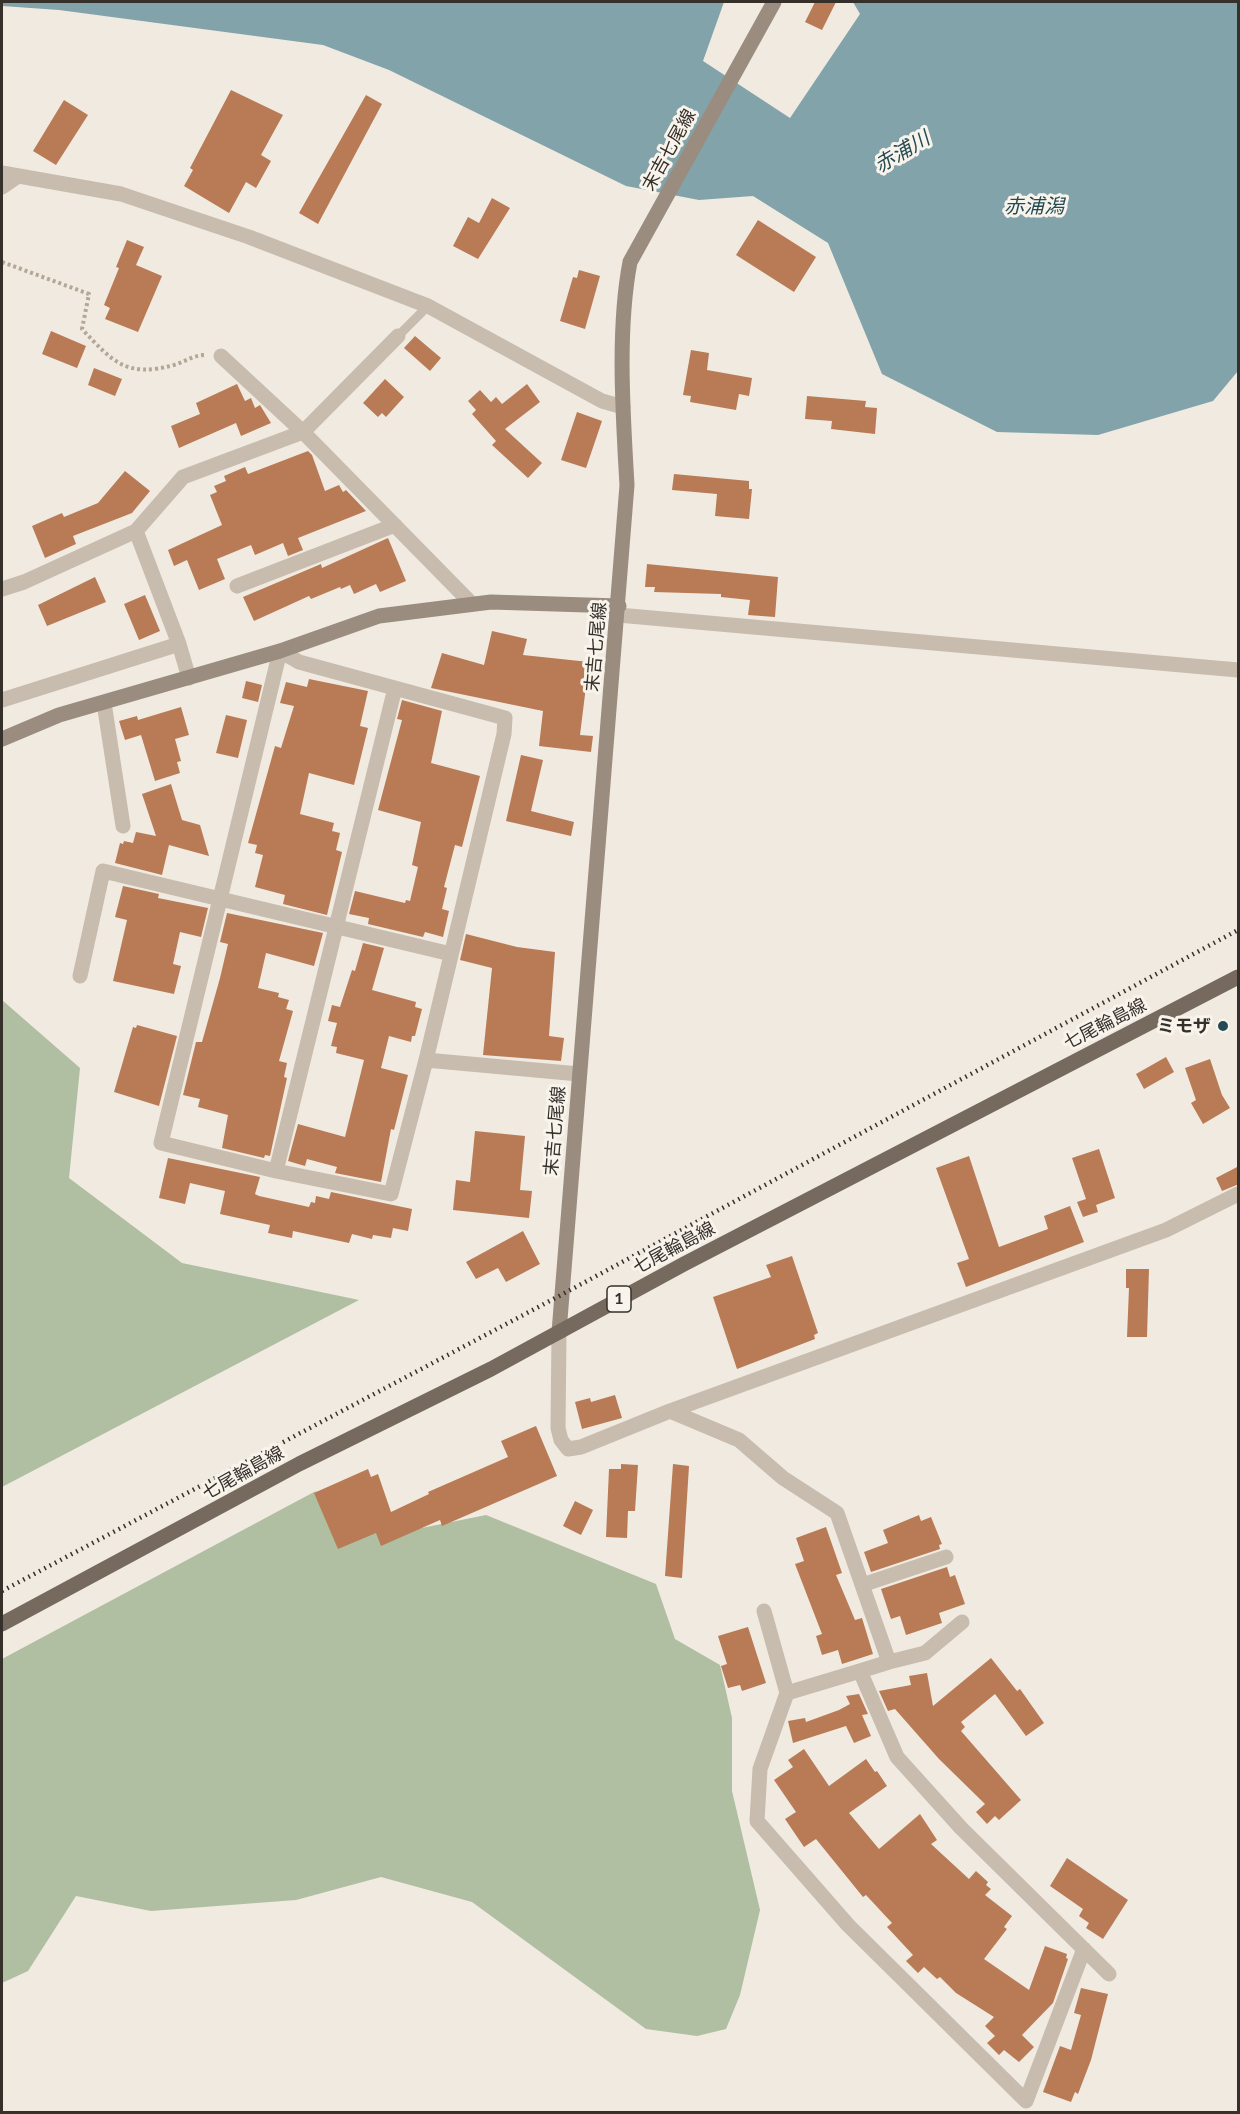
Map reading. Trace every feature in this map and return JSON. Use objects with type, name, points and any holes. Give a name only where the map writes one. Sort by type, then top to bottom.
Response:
[{"type":"main road","name":"末吉七尾線","points":[[559,1332],[627,485],[623,407],[624,296],[630,262],[774,2]]},
{"type":"main road","points":[[2,739],[59,716],[280,651],[380,616],[490,602],[618,611]]},
{"type":"main road","name":"七尾輪島線","points":[[2,1624],[299,1464],[491,1369],[1239,976]]},
{"type":"street","points":[[2,173],[121,194],[249,237],[428,306],[602,402],[623,407]]},
{"type":"street","points":[[2,187],[18,176]]},
{"type":"street","points":[[2,589],[24,582],[136,531],[183,477],[303,432],[398,336]]},
{"type":"street","points":[[221,356],[303,432],[472,604]]},
{"type":"street","points":[[237,586],[395,525]]},
{"type":"street","points":[[136,531],[179,644],[189,678]]},
{"type":"street","points":[[618,611],[1239,670]]},
{"type":"street","points":[[2,699],[179,644]]},
{"type":"street","points":[[280,651],[299,662],[395,688],[505,718],[504,734],[426,1060],[391,1194],[276,1171],[161,1143],[280,651]]},
{"type":"street","points":[[276,1171],[395,688]]},
{"type":"street","points":[[104,702],[123,826]]},
{"type":"street","points":[[80,976],[103,872],[218,901],[451,954]]},
{"type":"street","points":[[426,1060],[579,1074]]},
{"type":"street","points":[[559,1332],[558,1428],[561,1440],[568,1449],[581,1447],[670,1412],[1166,1230],[1239,1194]]},
{"type":"street","points":[[670,1412],[739,1440],[783,1478],[837,1513],[889,1662]]},
{"type":"street","points":[[862,1585],[946,1557]]},
{"type":"street","points":[[764,1611],[787,1693],[760,1769],[757,1821],[848,1925],[1026,2101],[1084,1949]]},
{"type":"street","points":[[787,1693],[925,1653],[962,1622]]},
{"type":"street","points":[[860,1671],[897,1757],[960,1828],[1109,1974]]},
{"type":"lane","points":[[398,336],[428,306]]},
{"type":"path","points":[[2,262],[89,294],[82,329],[110,360],[135,369],[151,370],[201,355],[221,356]]},
{"type":"green space","points":[[2,1000],[80,1068],[69,1178],[182,1263],[359,1300],[2,1487]]},
{"type":"green space","points":[[336,1489],[392,1534],[486,1515],[656,1584],[675,1639],[720,1665],[732,1718],[732,1791],[760,1910],[740,1995],[726,2029],[697,2036],[646,2029],[472,1902],[381,1877],[296,1900],[151,1911],[76,1896],[28,1971],[2,1983],[2,1659],[314,1492]]},
{"type":"water","name":"赤浦潟","points":[[2,2],[724,2],[703,61],[790,118],[860,14],[853,2],[1238,2],[1238,371],[1213,401],[1098,435],[997,432],[882,374],[828,243],[753,196],[699,200],[626,186],[389,70],[323,45],[59,10],[2,6]]},
{"type":"building","points":[[815,2],[836,2],[822,30],[805,22]]},
{"type":"building","points":[[231,90],[283,115],[261,155],[271,161],[256,188],[246,182],[229,213],[184,186],[193,170],[190,168]]},
{"type":"building","points":[[366,95],[382,104],[318,224],[299,213]]},
{"type":"building","points":[[64,100],[88,115],[56,165],[33,151]]},
{"type":"building","points":[[492,198],[510,208],[478,259],[453,246],[468,217],[479,223]]},
{"type":"building","points":[[758,220],[816,257],[794,292],[736,255]]},
{"type":"building","points":[[127,240],[144,247],[136,265],[162,276],[138,332],[105,319],[110,308],[104,305]]},
{"type":"building","points":[[579,270],[600,276],[585,329],[560,321],[573,277],[577,278]]},
{"type":"building","points":[[51,331],[86,346],[77,368],[42,354]]},
{"type":"building","points":[[415,336],[441,358],[430,371],[404,348]]},
{"type":"building","points":[[691,350],[709,353],[707,370],[752,378],[749,396],[739,394],[736,410],[690,402],[691,396],[683,395]]},
{"type":"building","points":[[94,368],[122,379],[115,396],[88,385]]},
{"type":"building","points":[[385,379],[404,397],[386,417],[382,413],[378,417],[363,403]]},
{"type":"building","points":[[237,384],[245,401],[251,398],[255,408],[260,405],[271,423],[241,436],[236,423],[179,448],[171,426],[200,414],[196,403]]},
{"type":"building","points":[[527,384],[540,402],[505,429],[542,463],[528,478],[492,445],[496,441],[472,414],[476,410],[468,401],[480,390],[491,402],[496,397],[502,404]]},
{"type":"building","points":[[807,396],[866,401],[865,407],[877,408],[875,434],[831,429],[832,421],[805,419]]},
{"type":"building","points":[[577,412],[602,421],[586,468],[561,460]]},
{"type":"building","points":[[308,451],[312,455],[325,491],[339,485],[343,492],[346,490],[366,511],[298,538],[303,550],[288,556],[283,543],[255,555],[251,545],[217,559],[225,579],[199,590],[187,560],[174,566],[168,550],[222,525],[210,495],[217,492],[214,486],[226,481],[224,476],[245,467],[248,474]]},
{"type":"building","points":[[125,471],[150,491],[132,513],[73,536],[76,544],[45,558],[32,526],[62,513],[64,517],[98,503]]},
{"type":"building","points":[[674,474],[749,481],[749,489],[752,489],[749,519],[715,516],[717,494],[672,490]]},
{"type":"building","points":[[388,538],[406,581],[380,592],[376,584],[354,594],[350,585],[341,589],[340,587],[311,599],[309,596],[254,621],[243,597],[321,564],[322,568]]},
{"type":"building","points":[[647,564],[778,577],[775,617],[748,615],[750,600],[721,597],[721,594],[654,592],[655,587],[645,587]]},
{"type":"building","points":[[95,577],[106,602],[47,626],[38,605]]},
{"type":"building","points":[[145,595],[160,631],[139,640],[124,604]]},
{"type":"building","points":[[492,631],[527,639],[523,655],[589,662],[580,735],[593,736],[591,752],[539,746],[543,711],[431,688],[442,653],[484,665]]},
{"type":"building","points":[[309,679],[368,691],[360,726],[368,728],[354,785],[309,773],[300,814],[334,823],[332,831],[340,833],[336,850],[342,852],[327,915],[283,904],[285,895],[255,887],[263,855],[255,853],[257,845],[248,843],[275,746],[281,748],[294,706],[280,703],[286,682],[307,687]]},
{"type":"building","points":[[246,681],[262,685],[258,702],[242,698]]},
{"type":"building","points":[[402,700],[442,711],[431,763],[480,776],[462,847],[455,845],[444,887],[447,888],[442,909],[449,911],[443,937],[425,932],[423,937],[368,924],[369,918],[349,914],[355,891],[405,903],[406,900],[410,901],[418,867],[412,865],[421,822],[378,810],[402,720],[397,719]]},
{"type":"building","points":[[181,707],[189,735],[175,739],[181,761],[177,762],[180,773],[155,781],[141,735],[125,740],[119,721],[137,716],[138,720]]},
{"type":"building","points":[[226,715],[247,720],[238,758],[216,753]]},
{"type":"building","points":[[521,755],[543,760],[531,811],[574,822],[571,836],[506,821]]},
{"type":"building","points":[[171,784],[182,820],[200,825],[209,856],[169,845],[162,875],[115,863],[120,843],[123,844],[124,841],[133,843],[136,832],[156,836],[142,794]]},
{"type":"building","points":[[123,886],[159,894],[158,898],[208,908],[201,937],[180,932],[173,964],[181,966],[174,994],[113,981],[127,920],[115,917]]},
{"type":"building","points":[[227,913],[323,933],[314,966],[266,953],[258,988],[279,993],[278,997],[289,1000],[286,1009],[293,1011],[279,1061],[287,1063],[284,1077],[287,1078],[270,1156],[265,1155],[264,1158],[222,1148],[228,1115],[198,1107],[200,1099],[183,1095],[196,1042],[202,1042],[220,978],[228,944],[220,942]]},
{"type":"building","points":[[466,934],[517,947],[555,952],[549,1036],[564,1038],[561,1061],[483,1055],[492,968],[460,960]]},
{"type":"building","points":[[363,943],[384,948],[372,990],[416,1002],[415,1007],[422,1009],[415,1036],[412,1036],[411,1042],[389,1036],[381,1068],[408,1075],[394,1130],[391,1129],[381,1182],[335,1173],[337,1167],[307,1159],[305,1166],[288,1161],[298,1124],[345,1137],[364,1060],[336,1053],[337,1047],[331,1046],[337,1023],[328,1021],[332,1005],[340,1007],[352,970],[355,971]]},
{"type":"building","points":[[137,1025],[177,1036],[159,1106],[114,1092],[133,1027],[136,1028]]},
{"type":"building","points":[[1166,1057],[1174,1072],[1144,1089],[1136,1074]]},
{"type":"building","points":[[1210,1059],[1222,1095],[1230,1108],[1203,1124],[1191,1103],[1196,1100],[1185,1068]]},
{"type":"building","points":[[475,1131],[525,1136],[520,1190],[532,1191],[529,1218],[453,1210],[456,1180],[470,1182]]},
{"type":"building","points":[[1099,1149],[1115,1198],[1096,1205],[1098,1212],[1083,1217],[1077,1202],[1086,1199],[1072,1158]]},
{"type":"building","points":[[969,1156],[999,1247],[1048,1229],[1044,1216],[1070,1206],[1084,1242],[966,1287],[957,1263],[969,1259],[936,1168]]},
{"type":"building","points":[[168,1158],[260,1177],[255,1194],[309,1207],[311,1202],[315,1203],[316,1196],[329,1199],[331,1192],[412,1209],[408,1231],[393,1228],[391,1238],[373,1235],[372,1239],[352,1234],[349,1243],[293,1231],[292,1238],[268,1233],[270,1225],[220,1214],[225,1191],[190,1183],[185,1204],[159,1198]]},
{"type":"building","points":[[1239,1166],[1239,1184],[1222,1191],[1216,1178]]},
{"type":"building","points":[[523,1231],[540,1264],[506,1282],[498,1268],[476,1279],[466,1262]]},
{"type":"building","points":[[792,1256],[818,1333],[814,1335],[815,1339],[737,1369],[713,1297],[771,1277],[766,1265]]},
{"type":"building","points":[[1126,1269],[1149,1269],[1147,1337],[1127,1337],[1129,1288],[1126,1288]]},
{"type":"building","points":[[615,1395],[622,1418],[582,1429],[575,1402],[590,1398],[591,1402]]},
{"type":"building","points":[[536,1426],[557,1476],[442,1526],[440,1520],[381,1546],[376,1533],[338,1549],[314,1493],[368,1469],[371,1477],[378,1474],[391,1512],[429,1494],[428,1492],[508,1457],[501,1441]]},
{"type":"building","points":[[621,1464],[638,1465],[635,1511],[628,1511],[627,1538],[606,1537],[609,1469],[621,1469]]},
{"type":"building","points":[[673,1464],[689,1466],[682,1578],[665,1576]]},
{"type":"building","points":[[575,1501],[593,1510],[581,1535],[563,1526]]},
{"type":"building","points":[[919,1515],[921,1521],[931,1517],[942,1544],[939,1545],[940,1549],[871,1572],[864,1552],[888,1543],[883,1530]]},
{"type":"building","points":[[826,1527],[842,1573],[836,1575],[855,1620],[862,1618],[873,1654],[842,1664],[838,1650],[822,1655],[816,1636],[822,1634],[795,1564],[804,1561],[796,1538]]},
{"type":"building","points":[[947,1567],[950,1577],[955,1575],[965,1604],[939,1613],[942,1623],[906,1635],[900,1616],[891,1619],[881,1589]]},
{"type":"building","points":[[748,1627],[766,1683],[742,1691],[740,1685],[728,1688],[721,1666],[727,1664],[718,1636]]},
{"type":"building","points":[[991,1658],[1017,1691],[1020,1689],[1044,1723],[1026,1736],[995,1694],[961,1722],[965,1727],[961,1731],[1021,1800],[999,1820],[995,1816],[987,1824],[976,1812],[985,1804],[939,1759],[895,1709],[888,1711],[879,1691],[911,1685],[909,1676],[927,1673],[933,1706]]},
{"type":"building","points":[[859,1694],[868,1714],[862,1715],[871,1736],[854,1743],[846,1726],[793,1743],[788,1721],[805,1718],[806,1722],[839,1710],[850,1704],[846,1696]]},
{"type":"building","points":[[804,1749],[829,1786],[866,1759],[875,1772],[877,1771],[887,1786],[849,1813],[879,1849],[920,1814],[937,1840],[931,1844],[969,1879],[976,1871],[988,1882],[986,1885],[991,1889],[985,1895],[1012,1916],[1004,1927],[1007,1929],[984,1959],[1029,1990],[1045,1946],[1067,1954],[1068,1959],[1053,2003],[1022,2035],[1034,2047],[1019,2062],[1004,2050],[999,2055],[987,2043],[995,2036],[985,2026],[994,2017],[956,1993],[940,1977],[937,1979],[924,1967],[918,1973],[906,1961],[913,1955],[887,1927],[892,1923],[866,1895],[863,1897],[816,1839],[804,1847],[785,1819],[796,1812],[774,1780],[793,1767],[788,1760]]},
{"type":"building","points":[[1067,1858],[1128,1900],[1103,1939],[1086,1928],[1089,1923],[1079,1916],[1083,1909],[1050,1886]]},
{"type":"building","points":[[1081,1988],[1108,1994],[1091,2060],[1078,2094],[1075,2092],[1071,2102],[1043,2092],[1060,2046],[1071,2050],[1081,2015],[1074,2013]]},
{"type":"railway","points":[[2,1591],[561,1295],[1238,930]]},
{"type":"place","name":"ミモザ","points":[[1223,1026]]},
{"type":"water label","name":"赤浦川","points":[[902,152]]}]
